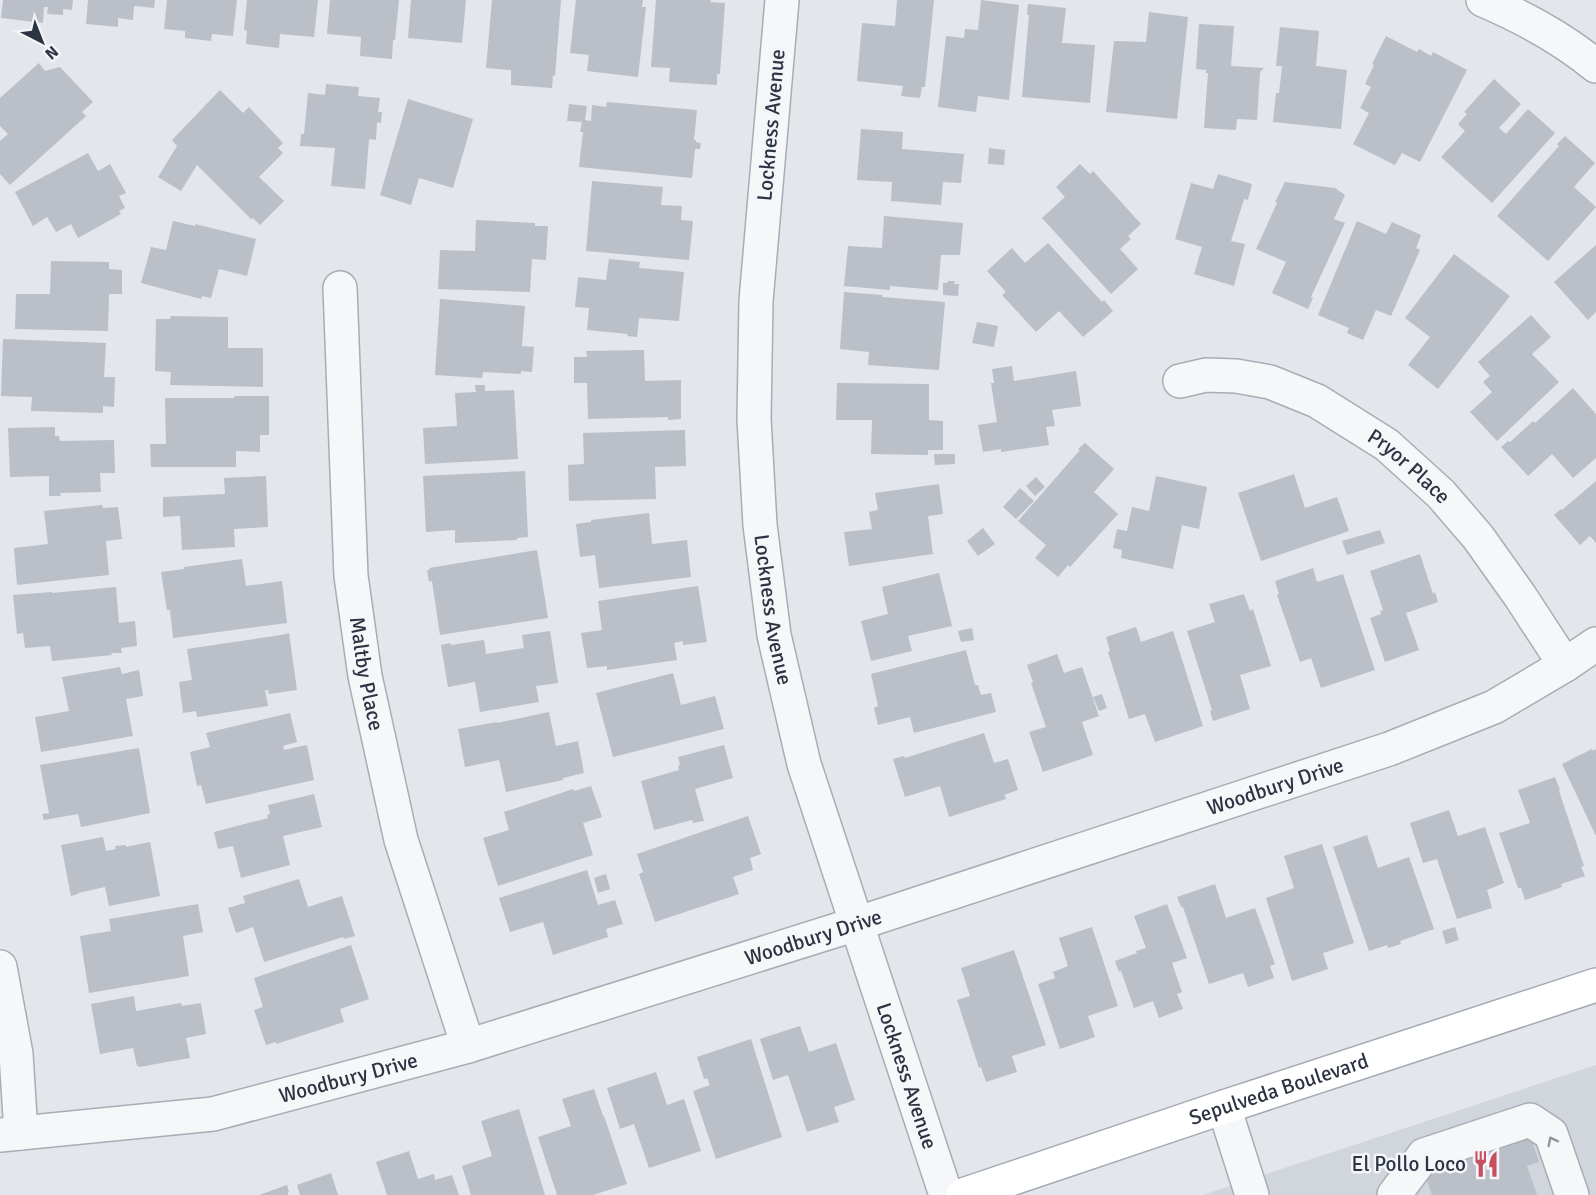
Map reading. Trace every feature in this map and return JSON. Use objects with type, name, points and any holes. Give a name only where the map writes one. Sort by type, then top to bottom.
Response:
[{"type":"main road","name":"Sepulveda Boulevard","points":[[963,1195],[1596,985]]},
{"type":"street","name":"Lockness Avenue","points":[[782,0],[756,301],[754,419],[760,525],[774,635],[804,764],[946,1195]]},
{"type":"street","points":[[1483,0],[1514,13],[1544,30],[1574,48],[1596,66]]},
{"type":"street","name":"Maltby Place","points":[[340,288],[351,576],[366,676],[401,840],[468,1046]]},
{"type":"street","name":"Pryor Place","points":[[1180,381],[1206,375],[1236,376],[1270,382],[1317,401],[1388,445],[1441,494],[1478,537],[1565,665]]},
{"type":"street","name":"Woodbury Drive","points":[[11,1134],[213,1114],[468,1046],[856,924],[1389,749],[1494,707],[1596,644]]},
{"type":"street","points":[[0,967],[16,1053],[11,1134]]},
{"type":"street","points":[[1224,1107],[1252,1195]]},
{"type":"street","points":[[1394,1195],[1424,1155],[1530,1120],[1551,1134],[1572,1195]]},
{"type":"shaded area","points":[[1596,1065],[1596,1195],[1203,1195]]},
{"type":"building","points":[[3,0],[73,0],[72,10],[63,9],[63,15],[47,14],[48,7],[44,7],[43,23],[1,18]]},
{"type":"building","points":[[88,0],[155,0],[154,8],[134,6],[133,20],[118,18],[118,27],[86,24]]},
{"type":"building","points":[[167,0],[237,0],[233,36],[212,34],[211,41],[185,38],[185,31],[164,29]]},
{"type":"building","points":[[247,0],[318,0],[314,37],[280,34],[279,48],[246,44],[247,31],[244,30]]},
{"type":"building","points":[[330,0],[399,0],[392,59],[360,56],[361,37],[327,34]]},
{"type":"building","points":[[411,0],[466,0],[462,43],[408,38]]},
{"type":"building","points":[[492,0],[561,0],[552,88],[511,85],[511,70],[486,68]]},
{"type":"building","points":[[576,0],[643,0],[642,7],[646,7],[638,77],[587,71],[589,55],[570,53]]},
{"type":"building","points":[[656,0],[711,0],[710,2],[725,3],[720,74],[717,74],[717,85],[669,82],[670,68],[651,67]]},
{"type":"building","points":[[897,0],[934,0],[925,87],[922,87],[920,98],[901,96],[903,86],[857,81],[862,23],[895,26]]},
{"type":"building","points":[[981,0],[1019,5],[1009,100],[978,96],[976,112],[938,107],[946,36],[964,38],[965,29],[978,30]]},
{"type":"building","points":[[1028,4],[1066,8],[1062,43],[1095,45],[1090,103],[1022,97]]},
{"type":"building","points":[[1149,12],[1188,17],[1177,119],[1106,112],[1114,41],[1146,42]]},
{"type":"building","points":[[1199,24],[1234,26],[1231,66],[1264,68],[1260,72],[1257,120],[1237,119],[1236,130],[1204,128],[1208,73],[1206,70],[1196,69]]},
{"type":"building","points":[[1280,27],[1319,31],[1316,66],[1347,70],[1341,129],[1273,122],[1282,66],[1276,66]]},
{"type":"building","points":[[1386,36],[1417,52],[1419,49],[1431,56],[1433,52],[1467,70],[1420,162],[1402,153],[1395,165],[1353,144],[1369,113],[1360,108],[1371,87],[1365,84]]},
{"type":"building","points":[[39,63],[45,71],[60,67],[93,102],[82,112],[86,116],[10,185],[0,174],[0,141],[8,134],[0,126],[0,98]]},
{"type":"building","points":[[1494,79],[1521,104],[1499,128],[1506,134],[1528,109],[1555,133],[1492,203],[1441,157],[1465,131],[1458,124],[1467,114],[1464,112]]},
{"type":"building","points":[[326,84],[359,87],[358,96],[380,98],[378,112],[382,112],[381,123],[377,122],[376,140],[369,139],[365,189],[331,186],[335,148],[300,146],[301,134],[304,134],[308,93],[325,95]]},
{"type":"building","points":[[220,90],[243,113],[249,107],[283,143],[278,148],[283,153],[259,177],[284,201],[260,225],[253,218],[251,219],[197,165],[181,191],[158,177],[177,146],[172,140]]},
{"type":"building","points":[[408,99],[473,119],[453,188],[419,178],[411,205],[380,195]]},
{"type":"building","points":[[607,102],[697,110],[694,140],[701,143],[700,149],[695,149],[692,178],[579,167],[582,122],[567,121],[569,104],[587,106],[585,120],[591,121],[592,105],[606,107]]},
{"type":"building","points":[[861,129],[903,132],[902,149],[964,154],[961,183],[943,182],[941,205],[891,201],[892,182],[857,180]]},
{"type":"building","points":[[1565,136],[1595,163],[1574,187],[1596,207],[1548,261],[1497,216],[1559,146],[1557,144]]},
{"type":"building","points":[[989,148],[1005,150],[1004,165],[988,164]]},
{"type":"building","points":[[88,153],[98,171],[110,164],[126,193],[119,196],[125,208],[119,211],[121,214],[78,238],[71,224],[56,232],[47,217],[33,226],[15,192]]},
{"type":"building","points":[[1080,164],[1090,174],[1093,171],[1141,224],[1128,236],[1131,239],[1120,249],[1138,269],[1111,294],[1042,218],[1065,197],[1056,187]]},
{"type":"building","points":[[1218,174],[1252,184],[1248,200],[1244,199],[1231,241],[1245,244],[1234,286],[1194,274],[1202,247],[1175,239],[1191,183],[1213,189]]},
{"type":"building","points":[[592,181],[663,187],[661,205],[682,206],[681,220],[693,221],[689,260],[586,251]]},
{"type":"building","points":[[1285,182],[1335,188],[1345,195],[1334,219],[1345,223],[1311,297],[1313,298],[1308,309],[1272,293],[1286,262],[1256,249]]},
{"type":"building","points":[[884,216],[963,223],[960,255],[941,255],[938,290],[890,286],[890,290],[844,286],[848,246],[882,248]]},
{"type":"building","points":[[476,220],[535,223],[535,226],[548,226],[546,260],[532,259],[530,292],[438,289],[440,250],[475,251]]},
{"type":"building","points":[[173,221],[256,239],[247,276],[219,269],[211,298],[202,296],[201,299],[141,283],[151,247],[166,250]]},
{"type":"building","points":[[1357,221],[1386,234],[1392,222],[1421,235],[1416,248],[1420,250],[1391,316],[1376,310],[1363,340],[1347,333],[1349,328],[1318,315]]},
{"type":"building","points":[[1048,243],[1113,311],[1083,337],[1059,311],[1036,332],[1002,295],[1006,292],[987,271],[1012,248],[1025,263]]},
{"type":"building","points":[[1596,245],[1596,312],[1588,320],[1554,282]]},
{"type":"building","points":[[1454,254],[1510,296],[1438,389],[1408,365],[1430,337],[1405,318]]},
{"type":"building","points":[[609,259],[640,262],[639,268],[684,272],[679,321],[639,318],[637,337],[587,330],[589,308],[575,307],[578,277],[606,280]]},
{"type":"building","points":[[51,261],[109,262],[109,269],[122,270],[122,294],[109,294],[108,331],[15,329],[16,294],[50,294]]},
{"type":"building","points":[[955,281],[954,284],[959,284],[958,296],[943,295],[943,283]]},
{"type":"building","points":[[844,292],[945,302],[939,370],[868,365],[869,352],[840,349]]},
{"type":"building","points":[[440,299],[525,306],[522,346],[534,347],[532,372],[521,371],[521,374],[483,372],[482,378],[435,375]]},
{"type":"building","points":[[1531,315],[1551,337],[1532,354],[1559,382],[1497,441],[1470,412],[1492,392],[1483,382],[1490,376],[1478,362]]},
{"type":"building","points":[[171,316],[228,317],[228,348],[263,348],[263,387],[170,385],[171,372],[155,371],[156,319],[170,319]]},
{"type":"building","points":[[977,322],[998,326],[994,347],[972,343]]},
{"type":"building","points":[[3,339],[106,343],[104,377],[115,377],[114,407],[103,406],[103,413],[31,411],[32,397],[1,396]]},
{"type":"building","points":[[644,350],[645,381],[681,380],[681,419],[668,420],[668,417],[588,419],[587,383],[574,383],[574,357],[587,357],[586,351]]},
{"type":"building","points":[[1012,366],[1014,381],[1076,371],[1081,406],[1052,410],[1055,426],[1046,427],[1049,445],[1001,452],[1001,449],[983,452],[978,425],[997,422],[991,383],[994,383],[992,369]]},
{"type":"building","points":[[837,383],[929,384],[929,420],[943,421],[943,450],[928,450],[928,455],[871,454],[872,420],[836,420]]},
{"type":"building","points":[[475,385],[485,385],[485,391],[514,390],[518,459],[425,464],[423,428],[457,426],[455,393],[476,392]]},
{"type":"building","points":[[1573,388],[1596,414],[1596,458],[1573,478],[1552,454],[1528,476],[1501,447],[1533,421],[1535,423]]},
{"type":"building","points":[[234,396],[269,396],[269,435],[260,435],[260,452],[236,451],[236,467],[151,467],[150,444],[166,444],[165,398],[234,398]]},
{"type":"building","points":[[55,427],[55,436],[59,436],[60,441],[114,440],[115,473],[100,473],[101,492],[60,493],[61,496],[49,496],[49,476],[10,477],[8,428]]},
{"type":"building","points":[[685,430],[686,466],[655,467],[656,499],[569,501],[568,465],[584,464],[583,433]]},
{"type":"building","points":[[1085,443],[1114,469],[1094,492],[1118,514],[1058,577],[1035,558],[1046,545],[1018,521]]},
{"type":"building","points":[[934,454],[955,454],[955,464],[935,465]]},
{"type":"building","points":[[525,471],[528,537],[517,538],[517,540],[455,543],[455,530],[426,532],[423,476]]},
{"type":"building","points":[[1294,474],[1305,508],[1337,497],[1349,531],[1261,561],[1238,493]]},
{"type":"building","points":[[266,476],[268,527],[234,529],[235,547],[182,550],[180,516],[163,517],[163,497],[225,494],[224,478]]},
{"type":"building","points":[[1156,476],[1207,487],[1199,529],[1182,525],[1173,569],[1121,558],[1122,550],[1113,548],[1117,529],[1127,531],[1132,507],[1149,511]]},
{"type":"building","points":[[1036,477],[1045,487],[1035,496],[1026,486]]},
{"type":"building","points":[[1596,481],[1596,543],[1590,536],[1580,545],[1554,515]]},
{"type":"building","points":[[939,484],[943,514],[928,516],[933,554],[849,566],[844,532],[872,529],[869,512],[878,510],[875,493]]},
{"type":"building","points":[[1020,488],[1034,501],[1016,519],[1003,507]]},
{"type":"building","points":[[102,505],[103,508],[118,507],[122,539],[106,541],[109,575],[17,585],[14,548],[48,544],[44,511]]},
{"type":"building","points":[[649,513],[652,544],[687,540],[691,577],[599,588],[595,555],[580,557],[576,524]]},
{"type":"building","points":[[983,528],[995,544],[978,556],[967,541]]},
{"type":"building","points":[[1380,530],[1385,543],[1347,555],[1342,541]]},
{"type":"building","points":[[537,550],[548,618],[440,635],[432,581],[429,582],[427,570],[430,570],[429,568]]},
{"type":"building","points":[[1420,554],[1433,594],[1435,592],[1438,602],[1406,613],[1419,650],[1385,662],[1370,618],[1381,614],[1380,611],[1383,610],[1370,571]]},
{"type":"building","points":[[242,559],[246,586],[282,581],[287,623],[173,638],[170,610],[167,610],[161,572]]},
{"type":"building","points":[[1313,568],[1317,582],[1343,574],[1375,670],[1321,688],[1311,658],[1300,662],[1277,595],[1279,594],[1275,581]]},
{"type":"building","points":[[939,573],[952,626],[908,636],[912,651],[871,661],[861,621],[888,614],[882,587]]},
{"type":"building","points":[[698,586],[707,642],[683,645],[683,641],[674,643],[677,660],[607,670],[607,666],[587,668],[581,633],[602,630],[598,601]]},
{"type":"building","points":[[116,587],[119,623],[135,621],[137,646],[121,648],[122,653],[111,653],[112,655],[52,661],[50,646],[25,648],[23,633],[17,634],[13,595]]},
{"type":"building","points":[[1244,594],[1250,611],[1253,609],[1271,666],[1240,675],[1250,709],[1213,721],[1210,711],[1212,710],[1187,631],[1215,622],[1209,604]]},
{"type":"building","points":[[1136,627],[1141,642],[1173,631],[1203,726],[1155,742],[1145,714],[1129,719],[1108,652],[1110,651],[1106,637]]},
{"type":"building","points":[[972,628],[974,640],[961,642],[958,631]]},
{"type":"building","points":[[550,631],[558,683],[536,686],[539,702],[480,712],[475,682],[448,687],[441,645],[484,640],[486,654],[524,648],[522,635]]},
{"type":"building","points":[[289,633],[297,690],[269,694],[268,690],[265,690],[268,706],[197,717],[196,711],[183,713],[179,682],[192,680],[187,649]]},
{"type":"building","points":[[966,650],[975,685],[978,685],[981,695],[991,693],[996,712],[914,733],[910,717],[878,725],[874,708],[878,706],[871,674]]},
{"type":"building","points":[[1057,654],[1064,673],[1082,667],[1099,716],[1082,722],[1093,755],[1043,772],[1029,732],[1046,727],[1027,665]]},
{"type":"building","points":[[120,667],[122,674],[139,670],[143,696],[126,699],[133,736],[41,752],[35,717],[69,711],[62,677]]},
{"type":"building","points":[[673,673],[681,705],[715,696],[724,729],[613,757],[596,693]]},
{"type":"building","points":[[1102,694],[1107,708],[1099,711],[1093,697]]},
{"type":"building","points":[[549,712],[556,746],[578,741],[584,773],[563,778],[563,780],[506,792],[499,760],[465,767],[458,729]]},
{"type":"building","points":[[290,713],[297,742],[283,746],[284,750],[307,745],[314,780],[206,804],[201,785],[197,786],[190,752],[210,747],[206,733]]},
{"type":"building","points":[[984,733],[994,763],[1008,759],[1018,790],[1004,795],[1006,799],[949,817],[940,786],[905,797],[893,759],[904,756],[905,758]]},
{"type":"building","points":[[724,745],[733,778],[695,789],[704,821],[693,823],[692,820],[654,830],[641,781],[679,770],[678,757]]},
{"type":"building","points":[[139,748],[150,813],[81,827],[78,814],[44,820],[42,814],[49,813],[40,765]]},
{"type":"building","points":[[1592,749],[1593,751],[1596,749],[1596,836],[1562,764]]},
{"type":"building","points":[[1555,777],[1584,866],[1581,867],[1585,876],[1525,900],[1521,888],[1518,888],[1499,833],[1530,823],[1518,790]]},
{"type":"building","points":[[591,786],[602,817],[583,823],[593,855],[498,886],[483,838],[509,830],[504,812],[573,789],[574,791]]},
{"type":"building","points":[[314,794],[322,827],[283,836],[290,865],[241,878],[233,846],[218,849],[214,832],[268,818],[267,815],[270,814],[268,805]]},
{"type":"building","points":[[1449,810],[1458,836],[1485,827],[1504,883],[1487,890],[1492,908],[1457,919],[1437,859],[1423,863],[1410,823]]},
{"type":"building","points":[[748,816],[761,854],[750,858],[753,870],[733,877],[739,894],[655,922],[639,874],[643,872],[637,854]]},
{"type":"building","points":[[1367,835],[1378,868],[1409,857],[1434,929],[1400,941],[1401,944],[1388,948],[1387,945],[1369,951],[1333,847]]},
{"type":"building","points":[[103,837],[106,851],[116,849],[115,846],[126,845],[126,847],[150,842],[160,896],[109,906],[105,887],[71,896],[61,845]]},
{"type":"building","points":[[1322,844],[1354,943],[1323,953],[1328,969],[1292,981],[1266,898],[1294,888],[1284,856]]},
{"type":"building","points":[[587,870],[598,905],[615,900],[623,924],[606,929],[608,937],[553,955],[543,922],[510,932],[499,898]]},
{"type":"building","points":[[606,874],[610,889],[598,893],[594,878]]},
{"type":"building","points":[[299,879],[308,907],[342,896],[355,936],[344,939],[343,937],[264,962],[253,927],[236,933],[228,908],[245,903],[243,896]]},
{"type":"building","points":[[1215,884],[1226,918],[1255,908],[1275,964],[1270,966],[1274,978],[1248,987],[1243,973],[1209,984],[1183,907],[1177,897]]},
{"type":"building","points":[[198,904],[203,932],[183,936],[189,976],[89,993],[80,936],[111,931],[109,919]]},
{"type":"building","points":[[1167,904],[1187,958],[1172,963],[1182,992],[1177,994],[1183,1009],[1159,1018],[1153,1001],[1134,1008],[1121,971],[1119,972],[1115,961],[1146,948],[1134,916]]},
{"type":"building","points":[[1092,927],[1118,1006],[1088,1016],[1095,1037],[1060,1049],[1038,984],[1055,978],[1053,972],[1068,966],[1059,938]]},
{"type":"building","points":[[1455,927],[1459,940],[1446,944],[1442,931]]},
{"type":"building","points":[[351,945],[369,999],[340,1009],[344,1022],[276,1044],[276,1042],[266,1045],[254,1010],[263,1007],[254,978]]},
{"type":"building","points":[[1014,950],[1046,1045],[1012,1056],[1017,1072],[986,1082],[981,1067],[979,1068],[957,1000],[970,996],[961,968]]},
{"type":"building","points":[[134,996],[136,1011],[181,1003],[182,1006],[201,1003],[206,1034],[186,1038],[190,1058],[139,1067],[133,1048],[100,1054],[91,1004]]},
{"type":"building","points":[[800,1026],[809,1052],[836,1043],[855,1100],[834,1107],[839,1122],[807,1132],[788,1075],[773,1080],[760,1039]]},
{"type":"building","points":[[751,1039],[782,1137],[716,1159],[693,1091],[710,1085],[707,1078],[704,1079],[697,1057]]},
{"type":"building","points":[[656,1072],[667,1105],[684,1099],[701,1151],[649,1168],[634,1124],[620,1129],[607,1088]]},
{"type":"building","points":[[594,1089],[627,1184],[593,1195],[557,1195],[538,1137],[571,1126],[562,1099]]},
{"type":"building","points":[[519,1109],[545,1195],[471,1195],[462,1166],[492,1156],[481,1121]]},
{"type":"building","name":"El Pollo Loco","points":[[1518,1137],[1520,1141],[1531,1137],[1539,1162],[1527,1166],[1537,1195],[1432,1195],[1423,1169]]},
{"type":"building","points":[[409,1151],[418,1179],[434,1174],[435,1180],[452,1175],[459,1195],[387,1195],[376,1162]]},
{"type":"building","points":[[331,1173],[338,1195],[300,1195],[297,1185]]},
{"type":"building","points":[[287,1185],[288,1195],[259,1195]]},
{"type":"place","name":"El Pollo Loco","points":[[1486,1164]]}]
